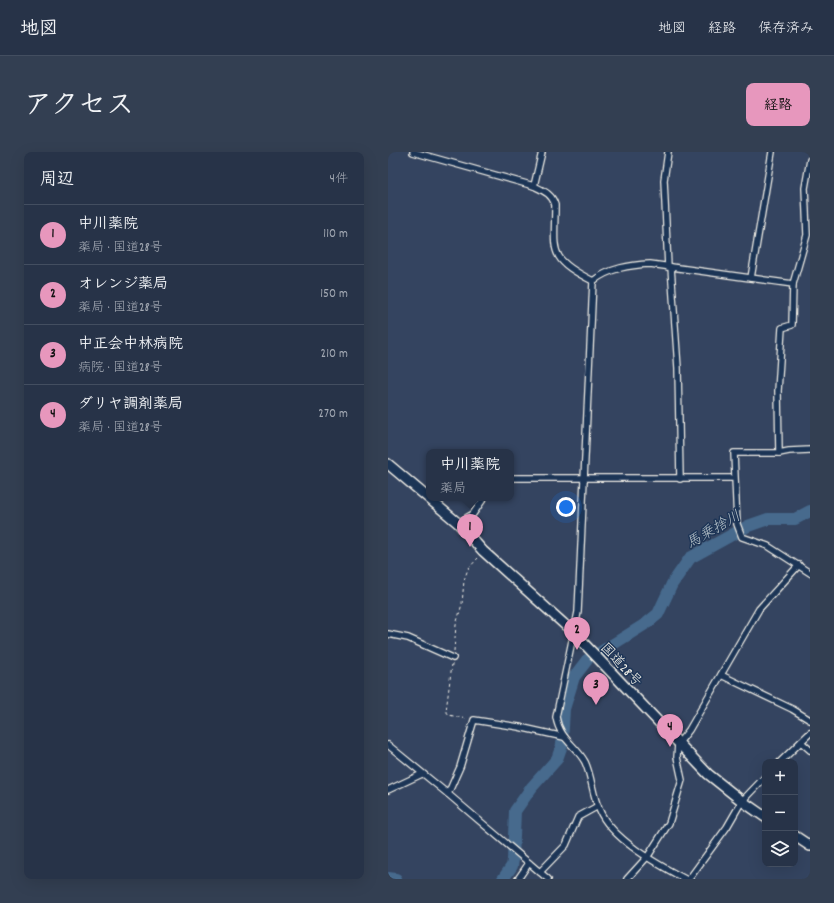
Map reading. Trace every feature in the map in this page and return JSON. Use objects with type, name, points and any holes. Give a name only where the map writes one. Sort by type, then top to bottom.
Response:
[{"type":"highway","name":"国道28号","points":[[388,464],[426,496]]},
{"type":"highway","name":"国道28号","points":[[432,501],[458,523],[483,551],[574,633],[708,774],[762,815]]},
{"type":"highway","points":[[798,838],[810,846]]},
{"type":"street","points":[[413,152],[534,186],[547,192],[554,200],[555,249],[557,257],[564,265],[593,281]]},
{"type":"street","points":[[534,186],[542,152]]},
{"type":"street","points":[[668,152],[664,180],[665,219],[678,368],[680,479]]},
{"type":"street","points":[[751,278],[772,152]]},
{"type":"street","points":[[779,453],[778,391],[782,328],[792,325],[793,284],[807,235],[805,188],[810,160]]},
{"type":"street","points":[[593,281],[609,271],[628,265],[650,264],[793,284]]},
{"type":"street","points":[[593,281],[578,605],[574,633],[556,717],[558,728],[585,762],[598,806],[604,819],[620,837],[685,879]]},
{"type":"street","points":[[810,450],[788,450],[779,453],[734,453],[737,524],[742,537],[768,546],[810,573]]},
{"type":"street","points":[[514,478],[584,480],[734,478]]},
{"type":"street","points":[[458,523],[473,514],[482,501]]},
{"type":"street","points":[[628,879],[648,856],[669,822],[682,780],[677,757],[678,744],[689,730],[759,609],[799,565]]},
{"type":"street","points":[[388,634],[408,638],[453,658]]},
{"type":"street","points":[[721,675],[792,709],[810,720]]},
{"type":"street","points":[[448,794],[460,767],[474,720],[519,727],[564,737]]},
{"type":"street","points":[[783,759],[810,733]]},
{"type":"street","points":[[801,742],[810,750]]},
{"type":"street","points":[[388,745],[548,879]]},
{"type":"street","points":[[388,790],[422,774]]},
{"type":"street","points":[[689,879],[727,827],[742,801],[762,780]]},
{"type":"street","points":[[540,872],[566,845],[574,823],[578,817],[598,806]]},
{"type":"street","points":[[518,879],[529,863]]},
{"type":"path","points":[[474,720],[449,715],[446,711],[456,625],[462,604],[464,580],[468,570],[483,551]]},
{"type":"waterway","name":"馬乗捨川","points":[[599,653],[647,623],[658,614],[672,584],[690,558],[748,526],[768,519],[795,519],[810,511]]},
{"type":"waterway","name":"馬乗捨川","points":[[503,879],[512,866],[515,811],[532,787],[557,759],[562,745],[564,709],[574,677],[587,660]]},
{"type":"waterway","name":"馬乗捨川","points":[[388,878],[396,879]]},
{"type":"place","name":"中川薬院","points":[[470,547]]},
{"type":"place","name":"オレンジ薬局","points":[[577,650]]},
{"type":"place","name":"中正会中林病院","points":[[596,705]]},
{"type":"place","name":"ダリヤ調剤薬局","points":[[670,747]]}]
